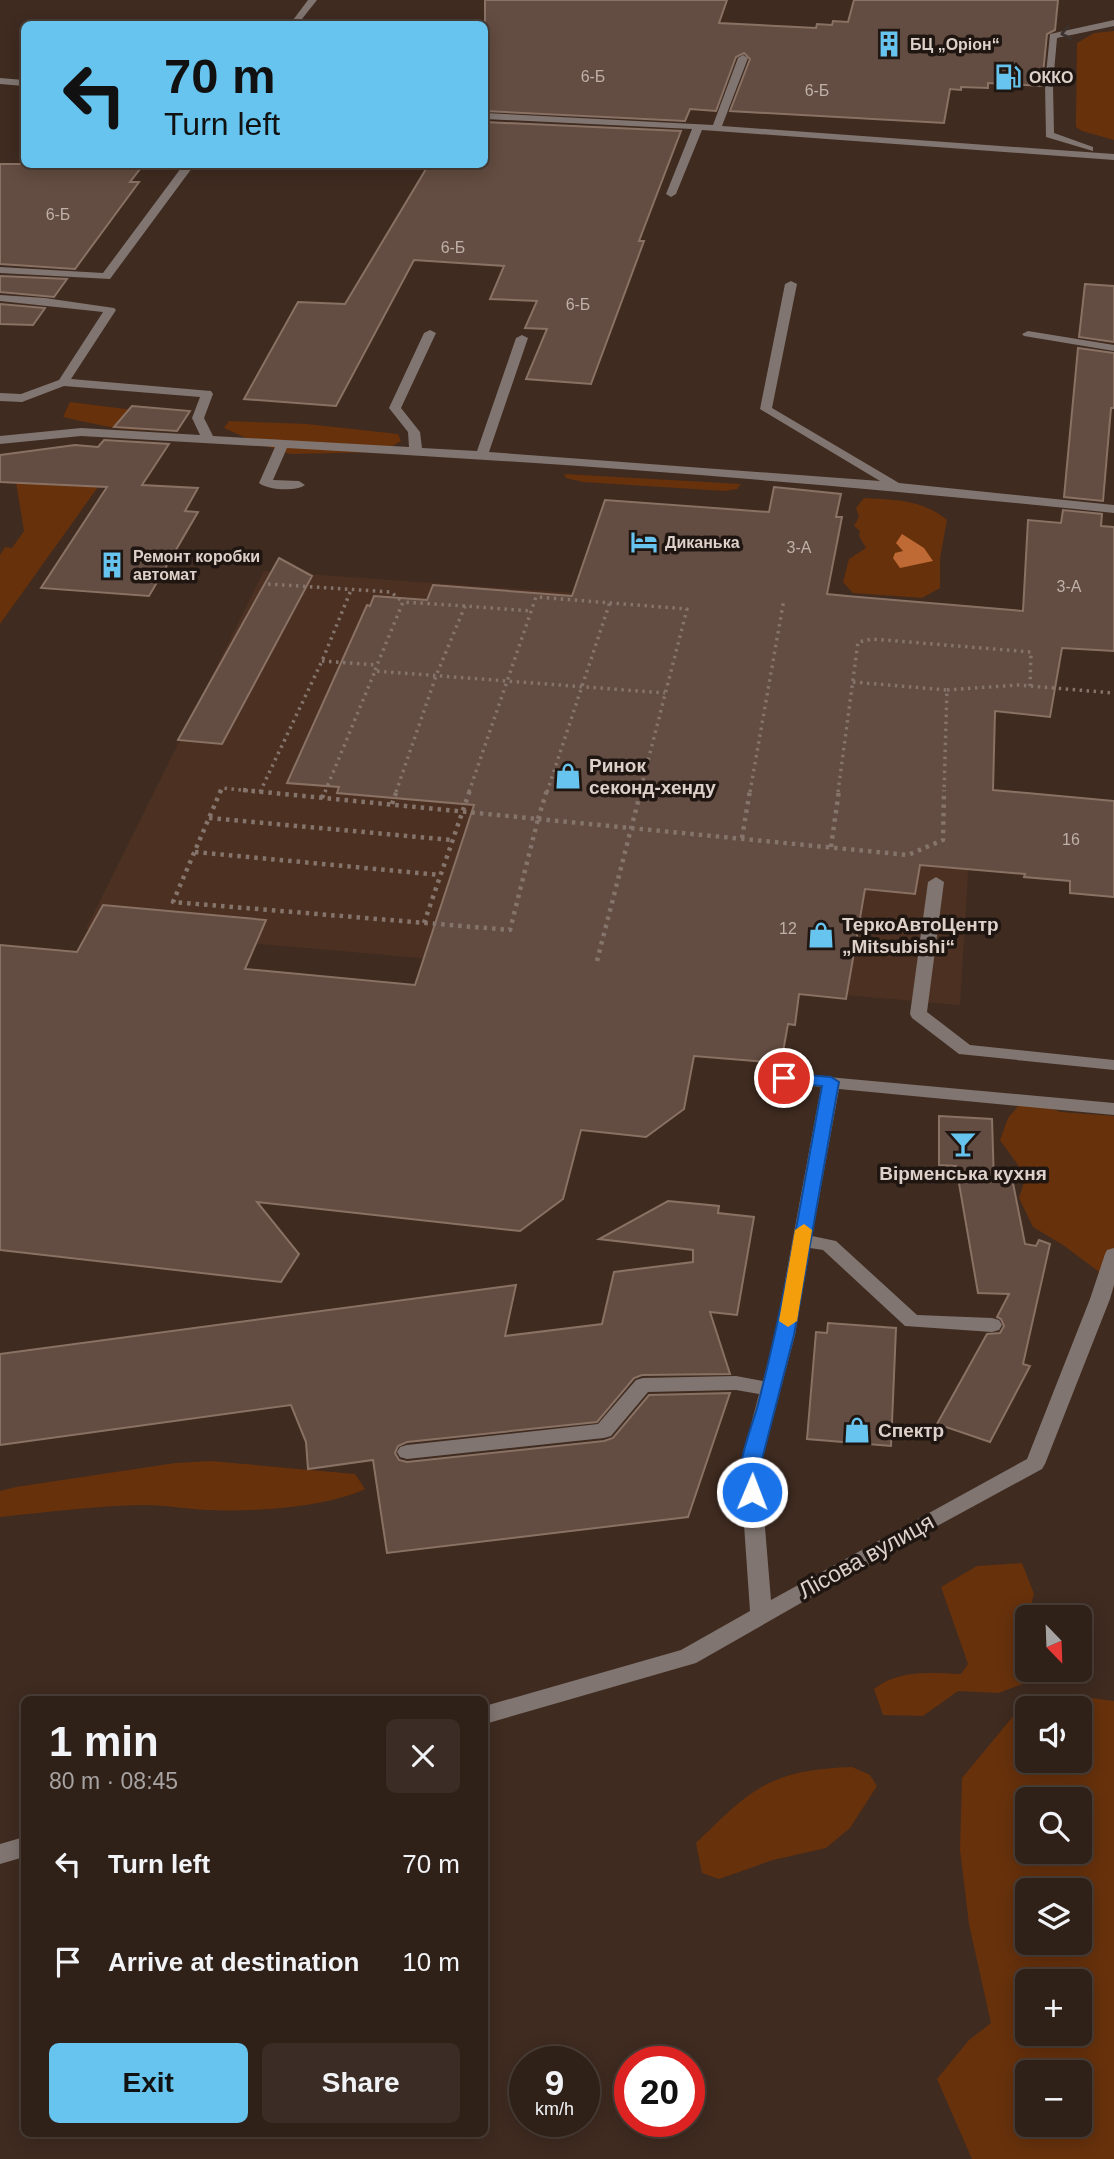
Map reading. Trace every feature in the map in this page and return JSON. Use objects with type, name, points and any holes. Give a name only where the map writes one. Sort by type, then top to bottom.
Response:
[{"type":"street","points":[[296,21],[313,0]]},
{"type":"street","points":[[1049,72],[1053,36],[1114,23]]},
{"type":"street","points":[[716,129],[743,58]]},
{"type":"street","points":[[0,81],[21,83]]},
{"type":"street","points":[[1048,86],[1049,135],[1114,157]]},
{"type":"street","points":[[488,116],[698,127],[1114,157]]},
{"type":"street","points":[[671,194],[698,127]]},
{"type":"street","points":[[0,270],[106,277],[187,168]]},
{"type":"street","points":[[791,284],[766,409],[811,437],[862,463],[896,486]]},
{"type":"street","points":[[0,298],[110,310],[63,382]]},
{"type":"street","points":[[416,452],[414,432],[395,408],[430,333]]},
{"type":"street","points":[[1028,334],[1114,348]]},
{"type":"street","points":[[482,455],[486,436],[497,413],[523,338]]},
{"type":"street","points":[[0,397],[22,398],[63,382],[206,394],[198,418],[208,439]]},
{"type":"street","points":[[0,440],[81,432],[482,455],[896,486],[1114,509]]},
{"type":"street","points":[[282,444],[265,483],[299,485]]},
{"type":"street","points":[[936,881],[918,1014],[965,1050],[1114,1065]]},
{"type":"street","points":[[784,1078],[1114,1109]]},
{"type":"street","points":[[761,1615],[750,1467],[785,1335],[831,1082]]},
{"type":"street","points":[[802,1241],[829,1245],[912,1321],[992,1325]]},
{"type":"street","name":"Лісова вулиця","points":[[488,1715],[688,1657],[899,1537],[1035,1464],[1100,1299],[1114,1254]]},
{"type":"street","points":[[407,1452],[604,1431],[643,1385],[736,1383],[771,1389]]},
{"type":"street","points":[[0,1854],[21,1848]]},
{"type":"path","points":[[268,584],[391,592],[403,602],[531,611]]},
{"type":"path","points":[[260,792],[322,661],[351,590]]},
{"type":"path","points":[[424,923],[536,597],[687,610],[597,961]]},
{"type":"path","points":[[742,838],[784,599]]},
{"type":"path","points":[[322,798],[403,602]]},
{"type":"path","points":[[610,602],[538,818],[510,930],[173,902],[222,789],[538,818],[908,855],[943,840],[947,690]]},
{"type":"path","points":[[392,804],[436,676],[464,606]]},
{"type":"path","points":[[831,847],[858,642],[872,639],[1031,652],[1030,686]]},
{"type":"path","points":[[322,661],[436,676],[665,693]]},
{"type":"path","points":[[853,682],[947,690],[1030,686],[1114,693]]},
{"type":"path","points":[[209,818],[452,839]]},
{"type":"path","points":[[195,852],[440,875]]},
{"type":"shaded area","points":[[1114,31],[1114,140],[1082,131],[1076,127],[1076,118],[1077,43],[1094,33]]},
{"type":"shaded area","points":[[70,402],[133,410],[177,425],[135,430],[63,417]]},
{"type":"shaded area","points":[[229,421],[307,424],[398,434],[401,441],[383,452],[290,454],[224,428]]},
{"type":"shaded area","points":[[564,474],[741,484],[737,489],[725,491],[583,482],[566,478]]},
{"type":"shaded area","points":[[16,482],[98,487],[0,624],[0,555],[5,547],[12,548],[24,531]]},
{"type":"shaded area","points":[[864,498],[918,504],[947,520],[940,558],[940,588],[922,598],[853,593],[843,582],[849,559],[866,548],[859,536],[860,531],[854,526],[859,517],[856,508]]},
{"type":"shaded area","points":[[902,534],[924,548],[933,561],[900,568],[893,558],[895,553],[903,551],[896,543]]},
{"type":"shaded area","name":"Ринок секонд-хенду","points":[[264,571],[983,622],[960,1005],[86,929]]},
{"type":"shaded area","points":[[1024,1099],[1061,1112],[1114,1116],[1114,1283],[1063,1245],[1033,1227],[1019,1198],[1026,1176],[1000,1140],[1008,1118]]},
{"type":"shaded area","points":[[211,1461],[355,1474],[365,1489],[329,1501],[266,1509],[207,1510],[144,1505],[0,1517],[0,1491],[175,1463]]},
{"type":"shaded area","points":[[1022,1563],[1034,1594],[1031,1605],[1015,1605],[1015,1682],[1028,1682],[998,1693],[958,1691],[923,1716],[883,1715],[874,1689],[884,1683],[905,1675],[961,1674],[968,1664],[941,1587],[977,1566]]},
{"type":"shaded area","points":[[1092,1698],[1114,1701],[1114,2159],[972,2159],[937,2079],[969,2040],[991,2023],[969,1924],[960,1850],[962,1778],[1015,1714],[1015,1773],[1092,1773]]},
{"type":"shaded area","points":[[852,1767],[870,1775],[877,1786],[850,1828],[826,1848],[773,1860],[719,1879],[702,1873],[696,1843],[748,1796],[764,1785],[801,1772]]},
{"type":"building","points":[[485,0],[727,0],[719,23],[816,28],[817,24],[832,25],[833,21],[848,22],[854,0],[1058,0],[1055,30],[1047,34],[1043,74],[1051,75],[1050,83],[1043,82],[1042,86],[988,83],[988,88],[950,89],[944,123],[730,111],[750,59],[744,53],[736,57],[716,111],[690,109],[685,121],[488,111],[488,21],[485,21]]},
{"type":"building","points":[[488,122],[681,131],[639,241],[644,241],[591,384],[526,379],[547,329],[525,328],[537,301],[490,299],[504,266],[414,260],[336,406],[244,399],[298,302],[345,304],[427,168],[488,168]]},
{"type":"building","points":[[0,164],[21,164],[21,168],[141,168],[130,182],[139,182],[75,269],[0,264]]},
{"type":"building","points":[[0,276],[67,279],[54,297],[0,292]]},
{"type":"building","points":[[1085,284],[1114,286],[1114,342],[1079,337]]},
{"type":"building","points":[[0,304],[45,308],[33,325],[0,324]]},
{"type":"building","points":[[1078,348],[1114,353],[1114,408],[1111,408],[1103,501],[1064,497]]},
{"type":"building","points":[[132,406],[190,411],[177,431],[114,427]]},
{"type":"building","points":[[104,440],[169,444],[142,485],[198,488],[185,511],[198,512],[149,596],[41,588],[107,487],[0,482],[0,455],[75,445],[98,447]]},
{"type":"building","points":[[774,487],[841,494],[836,517],[842,517],[827,594],[1023,611],[1028,520],[1061,523],[1063,510],[1102,514],[1101,526],[1114,527],[1114,651],[1062,648],[1050,717],[995,711],[993,790],[1114,801],[1114,897],[1070,893],[1070,881],[1024,877],[1025,874],[920,865],[915,894],[865,889],[846,999],[799,994],[795,1025],[788,1024],[781,1063],[694,1056],[684,1109],[646,1137],[581,1130],[563,1199],[520,1231],[257,1202],[299,1254],[281,1282],[0,1250],[0,945],[77,952],[103,905],[266,920],[245,969],[415,985],[474,805],[337,793],[339,787],[287,783],[367,605],[370,606],[374,596],[427,600],[433,585],[572,596],[605,500],[769,512]]},
{"type":"building","points":[[279,558],[312,576],[222,744],[178,740]]},
{"type":"building","points":[[939,1116],[992,1119],[994,1183],[1013,1183],[1025,1244],[1036,1246],[1039,1240],[1050,1244],[1023,1364],[1030,1366],[990,1442],[937,1424],[987,1334],[1000,1333],[1004,1326],[997,1317],[1009,1294],[978,1293],[956,1166],[939,1165]]},
{"type":"building","points":[[668,1201],[719,1206],[718,1213],[754,1217],[737,1315],[710,1312],[730,1374],[642,1375],[634,1378],[597,1422],[407,1442],[398,1446],[395,1453],[399,1460],[407,1462],[604,1441],[613,1438],[649,1395],[730,1393],[688,1517],[387,1553],[373,1460],[308,1469],[306,1442],[291,1405],[0,1445],[0,1354],[516,1285],[505,1336],[602,1324],[614,1272],[693,1262],[693,1250],[599,1239]]},
{"type":"building","points":[[828,1323],[896,1328],[891,1446],[807,1439],[816,1332],[827,1333]]},
{"type":"slow traffic","points":[[788,1321],[804,1230]]},
{"type":"place","name":"БЦ „Оріон“","points":[[889,44]]},
{"type":"place","name":"ОККО","points":[[1008,77]]},
{"type":"place","name":"Диканька","points":[[644,542]]},
{"type":"place","name":"Ремонт коробки автомат","points":[[112,565]]},
{"type":"place","name":"Ринок секонд-хенду","points":[[568,776]]},
{"type":"place","name":"ТеркоАвтоЦентр „Mitsubishi“","points":[[821,935]]},
{"type":"place","name":"Вірменська кухня","points":[[963,1144]]},
{"type":"place","name":"Спектр","points":[[857,1430]]},
{"type":"route","points":[[752,1492],[750,1467],[785,1335],[831,1082],[784,1078]]}]
